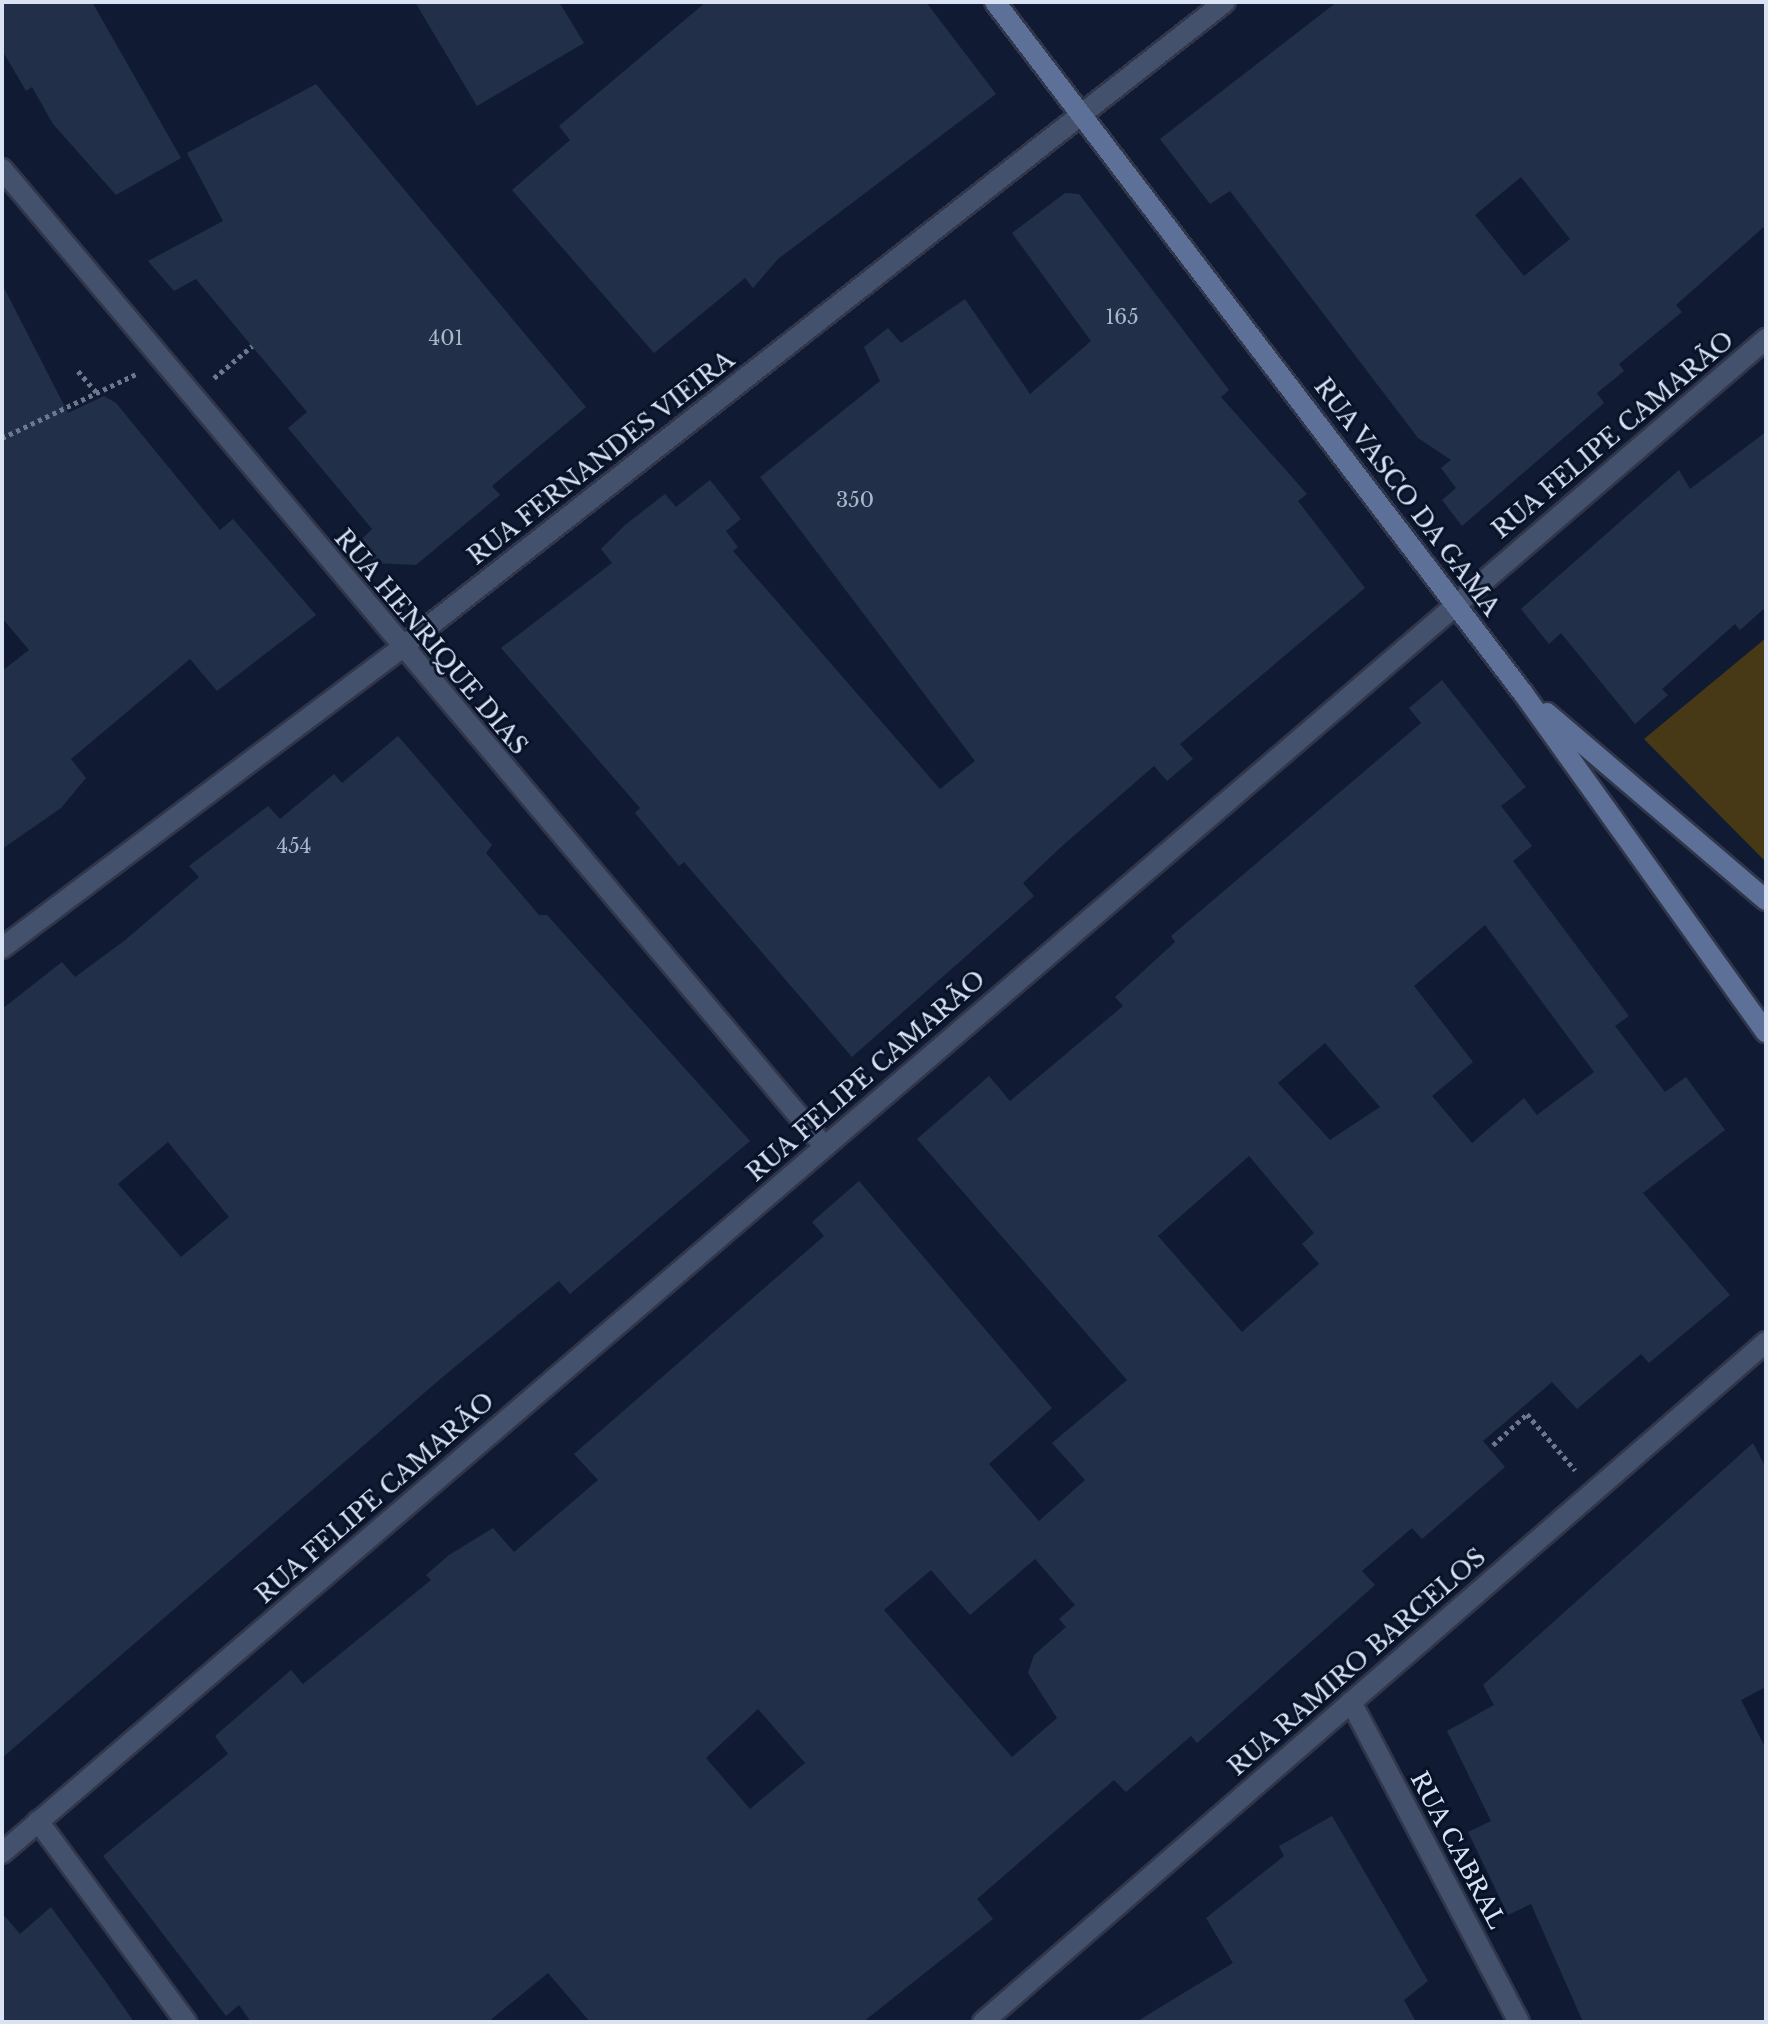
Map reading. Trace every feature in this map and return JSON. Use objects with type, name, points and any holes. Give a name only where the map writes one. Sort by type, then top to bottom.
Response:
[{"type":"main road","name":"RUA VASCO DA GAMA","points":[[995,2],[1523,693],[1766,1032]]},
{"type":"main road","points":[[1523,693],[1766,900]]},
{"type":"street","name":"RUA FERNANDES VIEIRA","points":[[2,948],[401,648],[1225,2]]},
{"type":"street","name":"RUA HENRIQUE DIAS","points":[[2,169],[401,648],[824,1146]]},
{"type":"street","name":"RUA FELIPE CAMARÃO","points":[[2,1853],[1766,339]]},
{"type":"street","name":"RUA RAMIRO BARCELOS","points":[[983,2022],[1766,1342]]},
{"type":"street","name":"RUA CABRAL","points":[[1351,1702],[1519,2022]]},
{"type":"street","points":[[38,1821],[186,2022]]},
{"type":"path","points":[[192,397],[252,346]]},
{"type":"path","points":[[2,438],[162,361]]},
{"type":"path","points":[[78,371],[97,393]]},
{"type":"path","points":[[1493,1445],[1527,1414],[1594,1491]]},
{"type":"shaded area","points":[[1766,638],[1766,862],[1644,739]]},
{"type":"building","points":[[2,2],[92,2],[181,158],[116,195],[53,124],[32,87],[26,91],[2,50]]},
{"type":"building","points":[[415,2],[559,2],[584,43],[477,106]]},
{"type":"building","points":[[706,2],[926,2],[996,94],[778,259],[753,288],[745,278],[654,353],[512,190],[570,140],[559,126]]},
{"type":"building","points":[[1337,2],[1766,2],[1766,225],[1676,305],[1682,312],[1619,364],[1624,371],[1597,393],[1604,403],[1462,526],[1442,500],[1456,488],[1441,468],[1451,460],[1418,438],[1230,191],[1210,204],[1160,139]],"holes":[[[1521,177],[1570,239],[1524,276],[1475,215]]]},
{"type":"building","points":[[316,84],[586,407],[492,486],[500,495],[416,565],[374,563],[357,544],[372,529],[288,428],[307,412],[196,279],[174,291],[148,261],[223,221],[187,153]]},
{"type":"building","points":[[1065,193],[1079,194],[1229,390],[1221,397],[1307,494],[1298,501],[1365,588],[1180,744],[1193,759],[1167,781],[1154,766],[1061,847],[1023,883],[1034,896],[852,1057],[684,862],[679,866],[635,813],[640,808],[501,648],[612,563],[601,549],[625,525],[665,494],[676,507],[710,480],[741,519],[726,531],[738,547],[733,551],[940,789],[975,761],[760,477],[880,381],[864,347],[888,328],[901,343],[965,299],[1030,394],[1091,341],[1012,233]]},
{"type":"building","points":[[2,284],[68,413],[104,396],[116,403],[220,530],[233,519],[316,615],[217,691],[190,659],[71,759],[86,778],[61,808],[2,849],[2,671],[29,650],[2,618]]},
{"type":"building","points":[[1766,432],[1766,607],[1740,630],[1735,624],[1662,689],[1668,695],[1635,724],[1561,633],[1549,644],[1521,609],[1679,470],[1690,489]]},
{"type":"building","points":[[1442,680],[1526,787],[1501,806],[1532,846],[1513,861],[1629,1016],[1615,1026],[1665,1092],[1686,1077],[1725,1130],[1643,1193],[1730,1295],[1649,1363],[1641,1354],[1577,1409],[1552,1382],[1483,1441],[1505,1467],[1422,1539],[1412,1528],[1362,1571],[1375,1585],[1197,1743],[1191,1736],[1126,1792],[1114,1780],[977,1899],[993,1919],[863,2022],[590,2022],[548,1973],[488,2022],[251,2022],[239,2005],[226,2016],[103,1856],[228,1754],[215,1736],[291,1670],[303,1684],[431,1580],[426,1575],[449,1555],[493,1528],[514,1552],[598,1480],[574,1454],[824,1236],[812,1222],[859,1181],[1052,1408],[989,1464],[1039,1521],[1085,1480],[1052,1443],[1127,1380],[917,1139],[989,1076],[1010,1101],[1123,1006],[1115,997],[1175,942],[1171,936],[1421,723],[1409,708]],"holes":[[[1485,925],[1594,1072],[1537,1115],[1524,1098],[1472,1143],[1432,1096],[1473,1062],[1414,986]],[[1325,1043],[1380,1107],[1330,1140],[1278,1083]],[[1249,1156],[1314,1233],[1302,1244],[1319,1264],[1242,1332],[1158,1236]],[[1035,1559],[1075,1605],[1059,1619],[1066,1627],[1034,1655],[1028,1673],[1057,1718],[1012,1757],[884,1610],[931,1570],[970,1615]],[[758,1709],[805,1763],[750,1809],[706,1758]]]},
{"type":"building","points":[[398,736],[492,845],[486,853],[539,915],[547,915],[750,1141],[570,1294],[559,1281],[445,1375],[2,1758],[2,1009],[62,962],[75,977],[124,941],[199,877],[189,866],[268,806],[280,819],[334,774],[342,783]],"holes":[[[168,1142],[229,1217],[181,1257],[118,1184]]]},
{"type":"building","points":[[1753,1443],[1766,1468],[1766,1687],[1741,1700],[1766,1749],[1766,2022],[1583,2022],[1531,1904],[1508,1915],[1468,1832],[1491,1821],[1447,1731],[1494,1705],[1483,1685]]},
{"type":"building","points":[[1332,1816],[1428,1981],[1404,2000],[1416,2022],[1136,2022],[1233,1963],[1206,1918],[1284,1856],[1279,1846]]},
{"type":"building","points":[[51,1907],[134,2022],[2,2022],[2,1913],[20,1934]]}]
